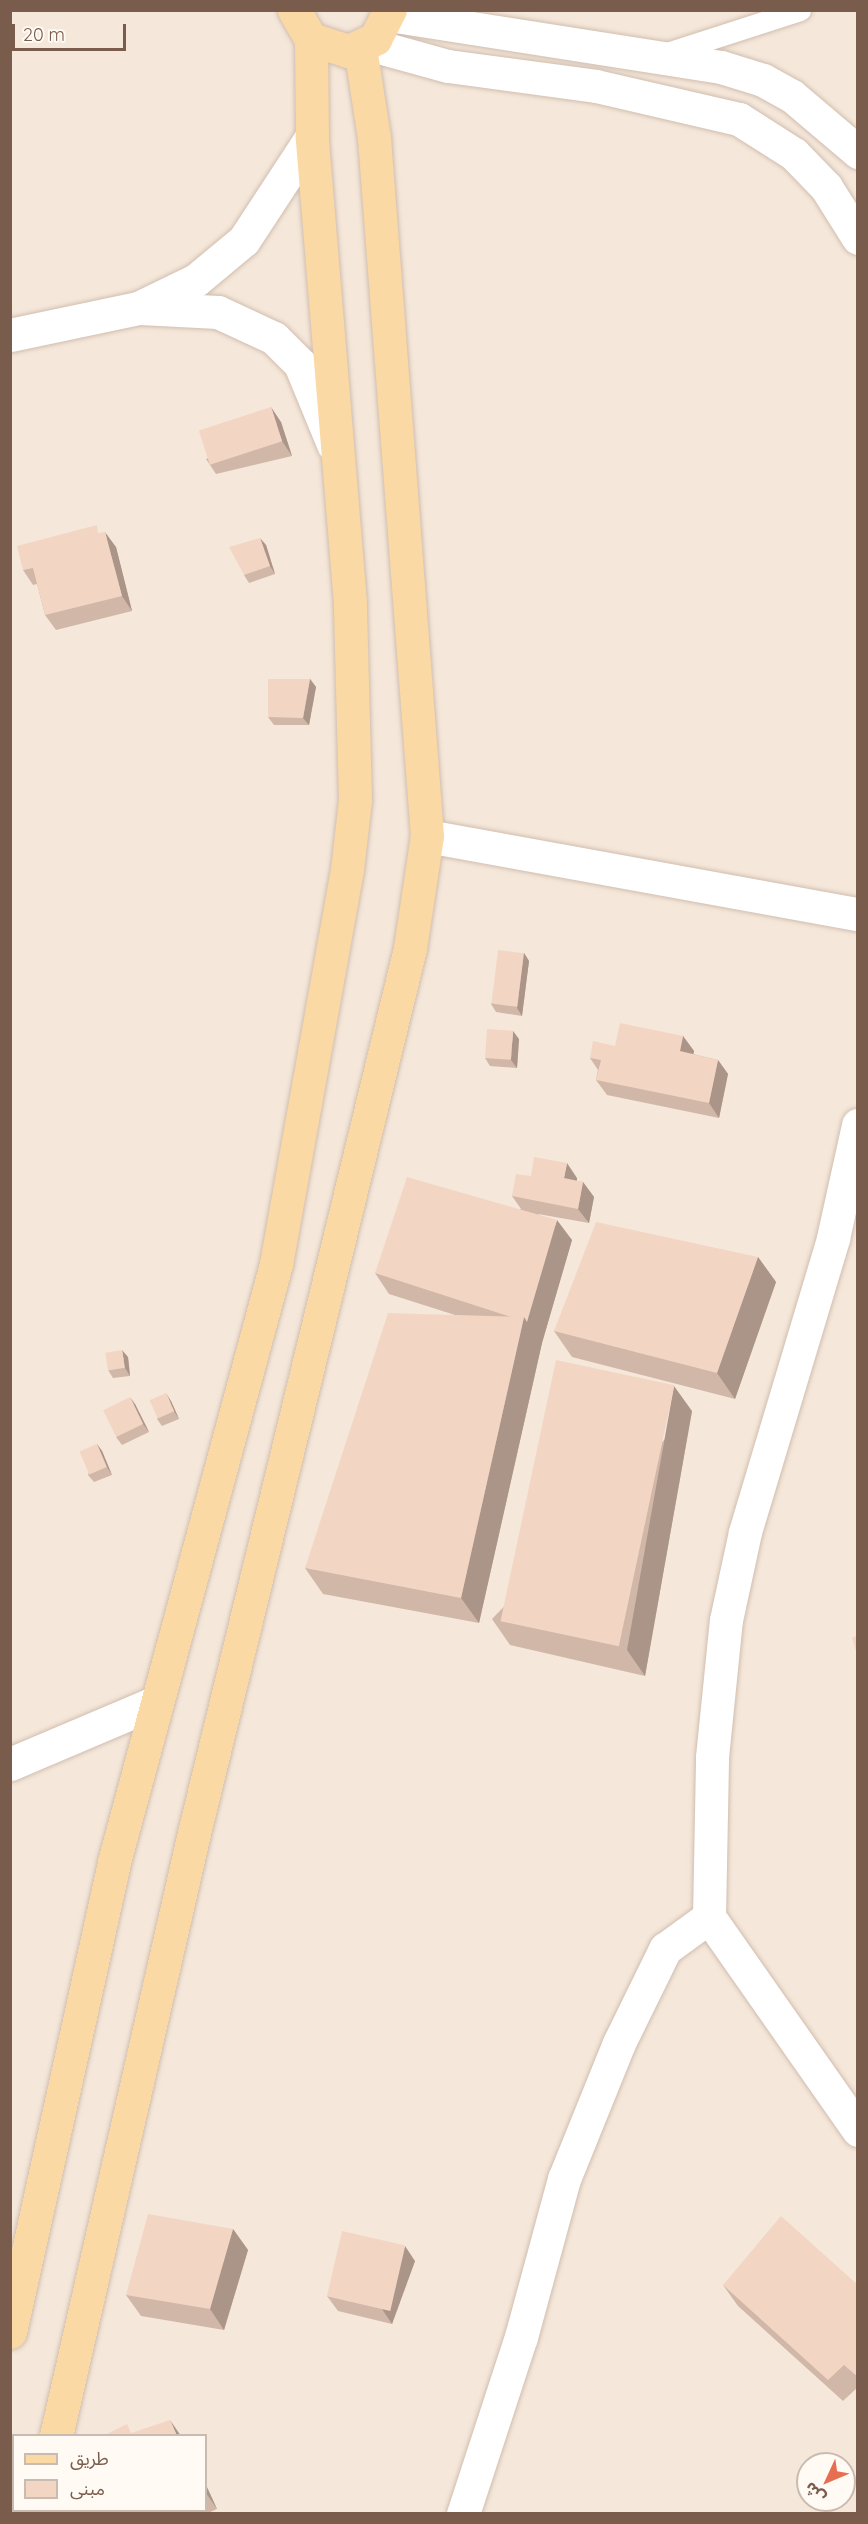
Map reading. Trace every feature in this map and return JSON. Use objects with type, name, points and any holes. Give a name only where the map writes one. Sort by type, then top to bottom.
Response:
[{"type":"main road","points":[[10,2332],[154,1703],[276,1264],[347,870],[355,800],[350,603],[312,136],[311,39],[294,10]]},
{"type":"main road","points":[[311,39],[334,51],[364,46],[390,13]]},
{"type":"main road","points":[[56,2434],[194,1833],[410,948],[427,836],[374,138],[364,46]]},
{"type":"street","points":[[390,13],[659,56],[763,80],[819,115],[858,152]]},
{"type":"street","points":[[364,46],[448,66],[596,86],[739,119],[771,135],[810,171],[858,238]]},
{"type":"street","points":[[10,335],[138,308],[196,280],[244,240],[312,136]]},
{"type":"street","points":[[138,308],[218,312],[274,338],[300,364],[337,454]]},
{"type":"street","points":[[427,836],[858,914]]},
{"type":"street","points":[[858,1125],[832,1238],[745,1532],[726,1620],[712,1757],[709,1917],[858,2130]]},
{"type":"street","points":[[10,1764],[154,1703]]},
{"type":"street","points":[[463,2514],[521,2337],[564,2179],[619,2043],[665,1949],[709,1917]]},
{"type":"lane","points":[[659,56],[800,10]]},
{"type":"shaded area","points":[[11,11],[857,11],[857,2513],[11,2514]]},
{"type":"building","points":[[271,407],[282,441],[210,465],[199,430]]},
{"type":"building","points":[[97,525],[98,533],[105,532],[122,596],[45,615],[33,568],[23,570],[17,546]]},
{"type":"building","points":[[260,538],[270,566],[244,575],[229,547]]},
{"type":"building","points":[[268,679],[310,679],[303,718],[268,717]]},
{"type":"building","points":[[498,950],[524,953],[517,1007],[491,1004]]},
{"type":"building","points":[[620,1023],[683,1036],[680,1051],[718,1060],[709,1103],[596,1080],[601,1060],[590,1058],[593,1041],[615,1046]]},
{"type":"building","points":[[487,1029],[513,1031],[511,1060],[485,1058]]},
{"type":"building","points":[[534,1157],[567,1163],[564,1178],[583,1182],[578,1209],[512,1196],[516,1174],[531,1176]]},
{"type":"building","points":[[407,1177],[557,1220],[527,1322],[524,1317],[511,1317],[375,1273]]},
{"type":"building","points":[[596,1222],[758,1257],[717,1373],[554,1331]]},
{"type":"building","points":[[388,1313],[524,1317],[461,1598],[305,1568]]},
{"type":"building","points":[[122,1350],[125,1368],[108,1370],[105,1353]]},
{"type":"building","points":[[556,1360],[674,1385],[619,1646],[500,1621]]},
{"type":"building","points":[[166,1393],[174,1411],[158,1419],[150,1400]]},
{"type":"building","points":[[130,1397],[143,1424],[116,1437],[103,1410]]},
{"type":"building","points":[[97,1444],[107,1467],[89,1474],[80,1451]]},
{"type":"building","points":[[858,1635],[858,1658],[852,1638]]},
{"type":"building","points":[[148,2214],[233,2229],[210,2309],[126,2295]]},
{"type":"building","points":[[781,2216],[858,2285],[858,2377],[844,2365],[828,2380],[723,2285]]},
{"type":"building","points":[[342,2231],[405,2246],[390,2311],[327,2296]]},
{"type":"building","points":[[170,2420],[176,2434],[107,2434],[127,2424],[131,2433]]},
{"type":"building","points":[[119,2512],[152,2512],[147,2514],[120,2514]]}]
